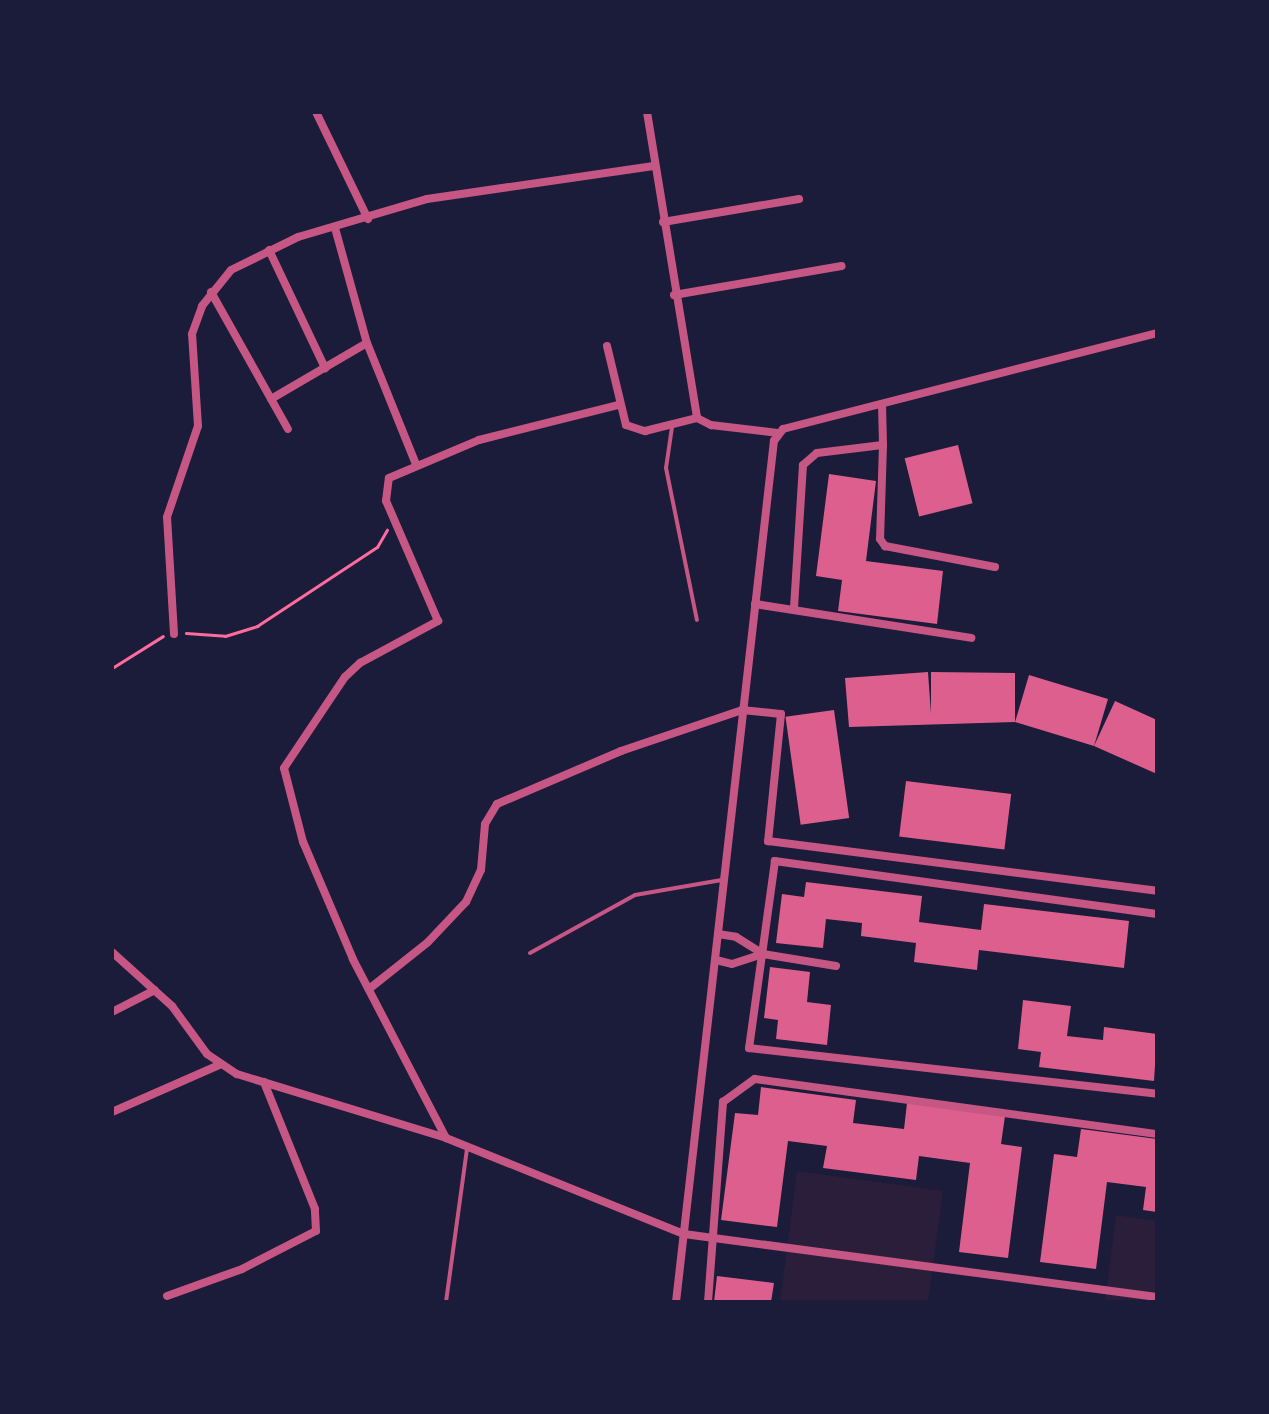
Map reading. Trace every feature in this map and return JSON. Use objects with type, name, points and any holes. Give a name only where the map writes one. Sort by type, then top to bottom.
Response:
[{"type":"street","points":[[316,112],[368,219]]},
{"type":"street","points":[[647,112],[674,295],[697,418]]},
{"type":"street","points":[[174,634],[167,517],[198,426],[192,334],[211,292],[231,270],[269,250],[427,199],[654,166]]},
{"type":"street","points":[[663,222],[799,199]]},
{"type":"street","points":[[335,228],[367,343],[416,464]]},
{"type":"street","points":[[269,250],[325,368]]},
{"type":"street","points":[[674,295],[842,266]]},
{"type":"street","points":[[211,292],[288,429]]},
{"type":"street","points":[[607,346],[618,405],[626,425],[635,431],[697,418],[711,425],[778,433],[1157,333]]},
{"type":"street","points":[[271,399],[367,343]]},
{"type":"street","points":[[882,404],[880,539],[885,546],[995,567]]},
{"type":"street","points":[[446,1138],[369,989],[303,842],[284,768],[345,677],[360,663],[438,621],[393,520],[384,489],[398,470],[479,440],[618,405]]},
{"type":"street","points":[[676,1302],[742,710],[778,433]]},
{"type":"street","points":[[794,608],[803,465],[817,453],[883,445]]},
{"type":"street","points":[[755,604],[971,638]]},
{"type":"street","points":[[369,989],[428,942],[466,902],[481,870],[485,824],[497,804],[621,751],[742,710],[781,714],[768,841],[1157,891]]},
{"type":"street","points":[[1157,914],[775,861],[749,1048],[1157,1094]]},
{"type":"street","points":[[718,934],[736,937],[763,954],[836,966]]},
{"type":"street","points":[[112,952],[155,990],[219,1065],[264,1082],[446,1138],[684,1234],[1157,1297]]},
{"type":"street","points":[[716,960],[732,964],[763,954]]},
{"type":"street","points":[[112,1012],[155,990]]},
{"type":"street","points":[[112,1112],[219,1065]]},
{"type":"street","points":[[708,1302],[716,1239],[723,1102],[755,1079],[1157,1134]]},
{"type":"street","points":[[167,1296],[242,1269],[316,1231],[315,1209],[264,1082]]},
{"type":"lane","points":[[672,424],[666,468],[697,620]]},
{"type":"lane","points":[[530,953],[635,895],[724,880]]},
{"type":"lane","points":[[446,1302],[467,1146]]},
{"type":"path","points":[[112,668],[142,646],[174,634],[225,636],[257,626],[377,547],[393,520]]},
{"type":"shaded area","points":[[797,1171],[943,1191],[928,1302],[780,1302]]},
{"type":"shaded area","points":[[1116,1215],[1157,1221],[1157,1302],[1105,1302]]},
{"type":"building","points":[[958,445],[973,503],[919,517],[905,458]]},
{"type":"building","points":[[829,474],[876,481],[866,561],[943,571],[937,624],[838,611],[842,580],[816,576]]},
{"type":"building","points":[[928,672],[931,714],[931,672],[1015,673],[1015,722],[849,727],[845,678]]},
{"type":"building","points":[[1029,675],[1108,699],[1094,746],[1015,722]]},
{"type":"building","points":[[1115,701],[1157,720],[1157,774],[1094,746]]},
{"type":"building","points":[[834,710],[849,818],[801,825],[785,717]]},
{"type":"building","points":[[906,781],[1011,794],[1004,850],[899,837]]},
{"type":"building","points":[[806,882],[922,896],[919,922],[981,930],[984,904],[1129,921],[1124,968],[979,950],[977,970],[914,962],[916,943],[861,936],[862,923],[826,919],[823,948],[776,943],[782,894],[804,897]]},
{"type":"building","points":[[770,967],[810,972],[807,1002],[831,1005],[827,1045],[776,1039],[778,1020],[764,1018]]},
{"type":"building","points":[[1023,1000],[1071,1006],[1067,1036],[1103,1040],[1104,1027],[1157,1034],[1154,1081],[1039,1067],[1041,1052],[1018,1049]]},
{"type":"building","points":[[761,1087],[856,1100],[853,1123],[904,1129],[907,1103],[1005,1116],[1001,1144],[1022,1147],[1008,1258],[959,1252],[970,1163],[919,1156],[916,1180],[823,1168],[827,1146],[788,1141],[777,1227],[721,1220],[735,1113],[758,1115]]},
{"type":"building","points":[[1081,1129],[1157,1139],[1157,1212],[1143,1210],[1146,1187],[1107,1182],[1096,1269],[1040,1262],[1054,1154],[1077,1157]]},
{"type":"building","points":[[717,1276],[774,1283],[771,1302],[714,1302]]}]
